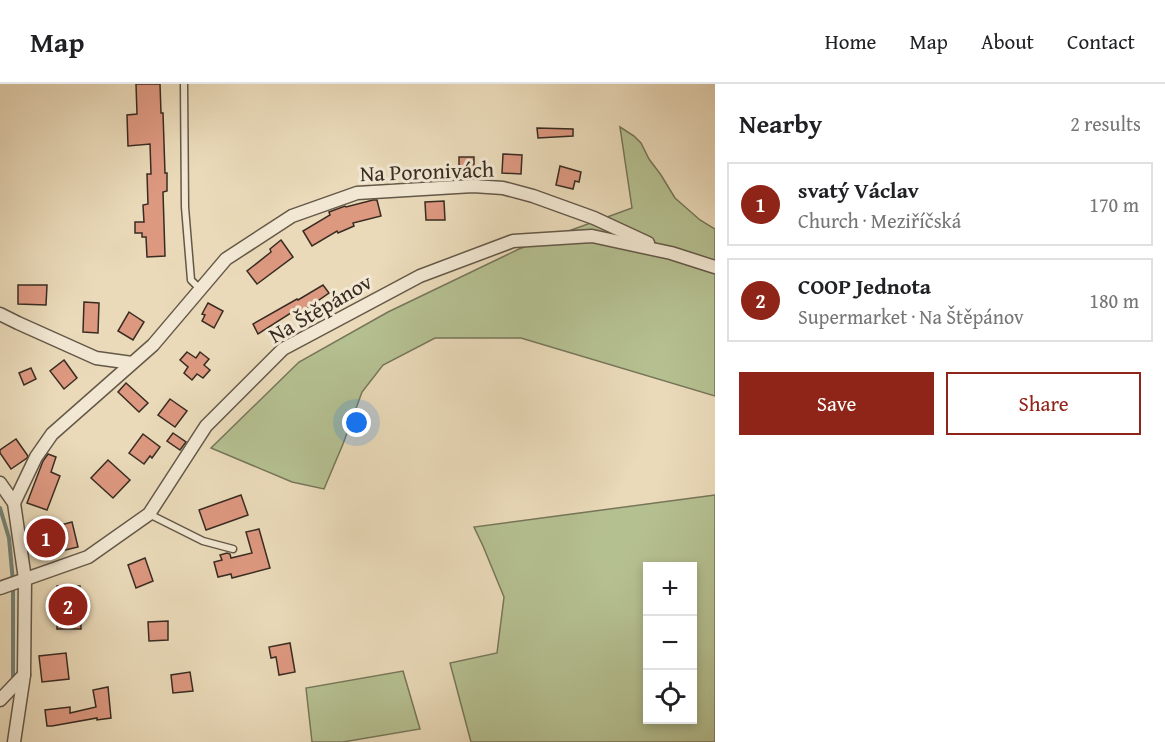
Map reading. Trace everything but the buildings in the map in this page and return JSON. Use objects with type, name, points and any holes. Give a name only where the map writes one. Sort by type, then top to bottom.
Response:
[{"type":"street","name":"Na Poronivách","points":[[14,503],[36,457],[52,434],[153,345],[226,259],[292,216],[357,193],[473,186],[503,189],[533,196],[594,218],[671,253]]},
{"type":"street","name":"Na Štěpánov","points":[[13,583],[88,557],[149,514],[206,426],[283,349],[420,276],[513,242],[592,236],[671,253],[715,267]]},
{"type":"street","points":[[0,314],[96,358],[132,363]]},
{"type":"street","points":[[0,483],[14,503],[13,583],[24,675],[14,742]]},
{"type":"street","points":[[0,700],[24,675]]},
{"type":"lane","points":[[184,84],[185,207],[191,280],[200,290]]},
{"type":"lane","points":[[149,514],[203,541],[233,549]]},
{"type":"green space","points":[[620,127],[641,143],[675,198],[700,220],[715,229],[715,396],[521,338],[435,338],[383,365],[362,392],[324,489],[292,482],[211,448],[299,362],[388,312],[519,249],[632,208]]},
{"type":"green space","points":[[715,495],[715,742],[471,742],[450,663],[497,653],[504,597],[474,527]]},
{"type":"green space","points":[[403,671],[420,729],[343,742],[312,742],[306,688]]},
{"type":"waterway","points":[[0,508],[9,538],[13,582],[13,678]]},
{"type":"place","name":"svatý Václav","points":[[46,538]]},
{"type":"place","name":"COOP Jednota","points":[[68,606]]}]
